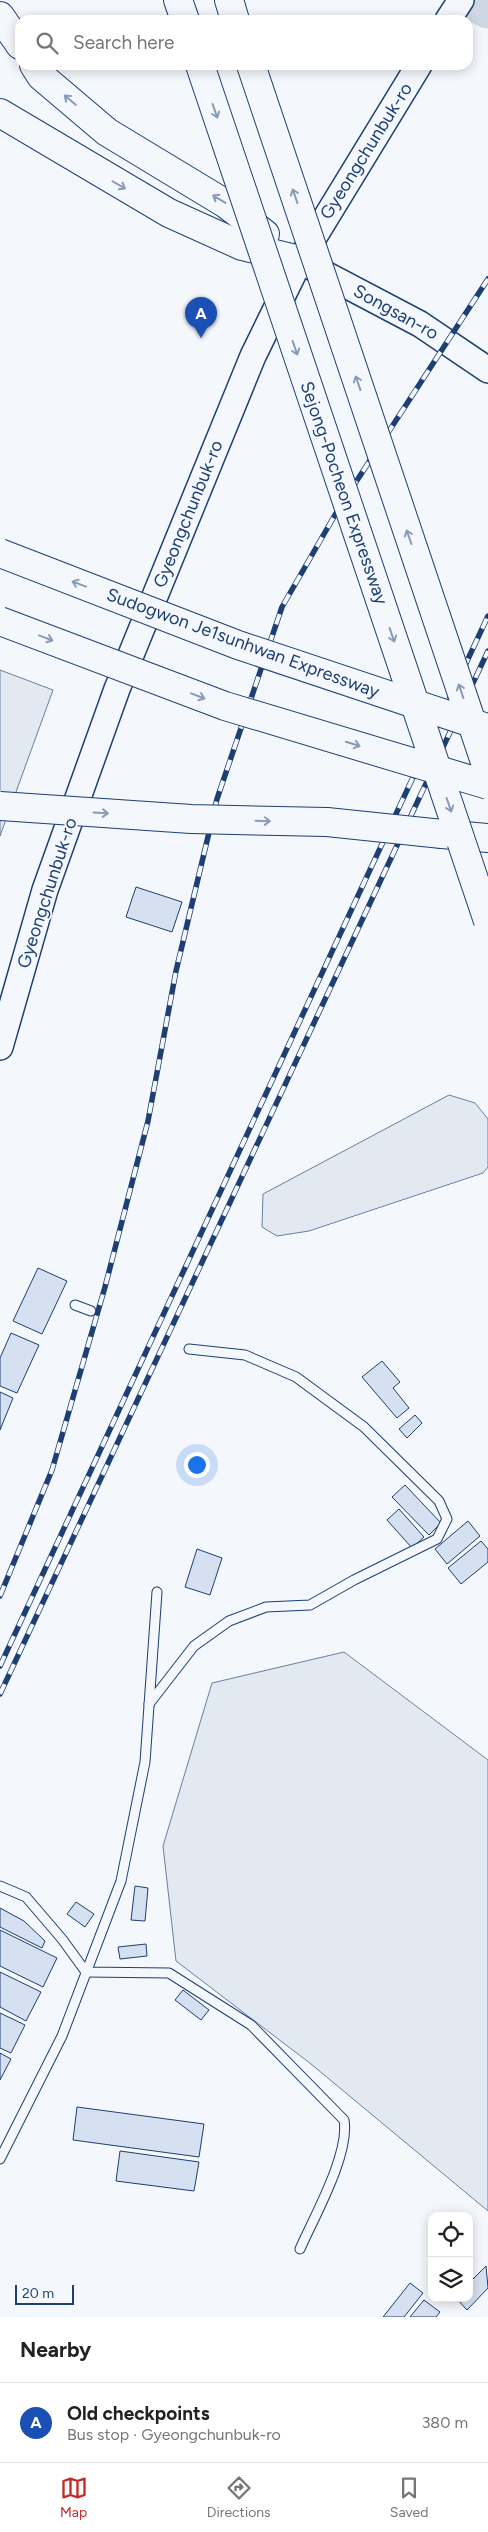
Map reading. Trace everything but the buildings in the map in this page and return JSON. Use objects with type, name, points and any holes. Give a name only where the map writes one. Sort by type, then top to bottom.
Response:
[{"type":"highway","points":[[178,0],[182,15]]},
{"type":"highway","points":[[229,0],[234,15]]},
{"type":"highway","points":[[0,16],[15,38]]},
{"type":"highway","points":[[37,70],[41,76],[107,132],[226,204],[300,260]]},
{"type":"highway","name":"Sejong-Pocheon Expressway","points":[[202,70],[488,921]]},
{"type":"highway","points":[[253,70],[488,771]]},
{"type":"highway","points":[[0,113],[169,213],[232,242],[300,260]]},
{"type":"highway","name":"Sudogwon Je1sunhwan Expressway","points":[[0,552],[238,645],[488,728]]},
{"type":"highway","points":[[0,621],[225,706],[488,785]]},
{"type":"highway","points":[[0,806],[191,819],[327,822],[488,838]]},
{"type":"street","points":[[451,15],[461,0]]},
{"type":"street","name":"Gyeongchunbuk-ro","points":[[0,1047],[45,890],[118,689],[253,356],[300,260],[365,150],[417,70]]},
{"type":"street","name":"Songsan-ro","points":[[300,260],[420,324],[488,370]]},
{"type":"lane","points":[[75,1305],[91,1311]]},
{"type":"lane","points":[[149,1704],[194,1646],[229,1621],[266,1607],[310,1605],[354,1580],[437,1539],[447,1520],[440,1501],[364,1427],[296,1377],[245,1355],[189,1349]]},
{"type":"lane","points":[[0,2159],[62,2036],[121,1882],[145,1762],[157,1592]]},
{"type":"lane","points":[[0,1886],[26,1897],[62,1939],[86,1972]]},
{"type":"lane","points":[[86,1972],[169,1972],[251,2026],[344,2120],[346,2132],[338,2164],[300,2249]]},
{"type":"shaded area","points":[[0,670],[53,690],[0,836]]},
{"type":"shaded area","points":[[449,1095],[475,1103],[488,1119],[488,1167],[483,1173],[309,1231],[277,1236],[262,1227],[263,1194]]},
{"type":"shaded area","points":[[344,1652],[488,1760],[488,2211],[311,2064],[176,1961],[163,1846],[212,1683]]},
{"type":"waterway","points":[[465,0],[488,11]]},
{"type":"railway","points":[[0,1596],[52,1470],[105,1287],[148,1121],[176,971],[217,799],[282,607],[339,508],[488,279]]},
{"type":"railway","points":[[0,1666],[488,616]]},
{"type":"railway","points":[[0,1694],[488,651]]},
{"type":"place","name":"Old checkpoints","points":[[201,338]]}]
